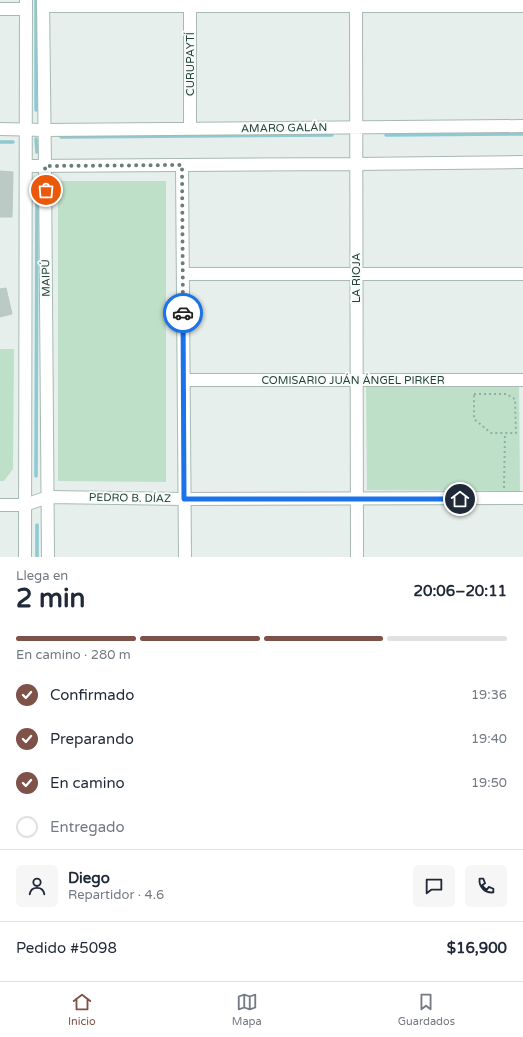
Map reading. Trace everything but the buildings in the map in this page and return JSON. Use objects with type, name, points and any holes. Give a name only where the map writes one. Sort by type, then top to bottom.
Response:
[{"type":"street","points":[[43,3],[356,3],[523,6]]},
{"type":"street","name":"MAIPÚ","points":[[43,3],[48,557]]},
{"type":"street","name":"CURUPAYTÍ","points":[[190,3],[190,129]]},
{"type":"street","name":"LA RIOJA","points":[[356,3],[357,557]]},
{"type":"street","points":[[0,9],[26,5]]},
{"type":"street","name":"MAIPÚ","points":[[25,557],[26,5]]},
{"type":"street","name":"AMARO GALÁN","points":[[26,129],[523,126]]},
{"type":"street","points":[[0,129],[26,129]]},
{"type":"street","points":[[26,166],[523,162]]},
{"type":"street","points":[[182,165],[185,557]]},
{"type":"street","points":[[183,274],[523,274]]},
{"type":"street","name":"COMISARIO JUÁN ÁNGEL PIRKER","points":[[184,380],[523,380]]},
{"type":"street","name":"PEDRO B. DÍAZ","points":[[24,505],[48,497],[184,499],[523,498]]},
{"type":"street","points":[[0,506],[24,505]]},
{"type":"path","points":[[474,394],[506,394],[515,399],[516,434],[504,433],[491,433],[474,419],[474,394]]},
{"type":"path","points":[[504,433],[504,499]]},
{"type":"green space","points":[[58,181],[166,181],[166,482],[58,481]]},
{"type":"green space","points":[[0,349],[14,349],[13,469],[4,481],[0,481]]},
{"type":"green space","points":[[366,384],[519,385],[520,491],[367,490]]},
{"type":"waterway","points":[[36,0],[36,110]]},
{"type":"waterway","points":[[386,135],[523,134]]},
{"type":"waterway","points":[[61,137],[332,135]]},
{"type":"waterway","points":[[36,139],[37,152]]},
{"type":"waterway","points":[[0,142],[13,142]]},
{"type":"waterway","points":[[36,476],[37,185]]},
{"type":"waterway","points":[[37,525],[37,557]]},
{"type":"way so far","points":[[46,190],[45,166],[182,165],[183,313]]},
{"type":"route","points":[[183,313],[184,499],[460,499]]}]
